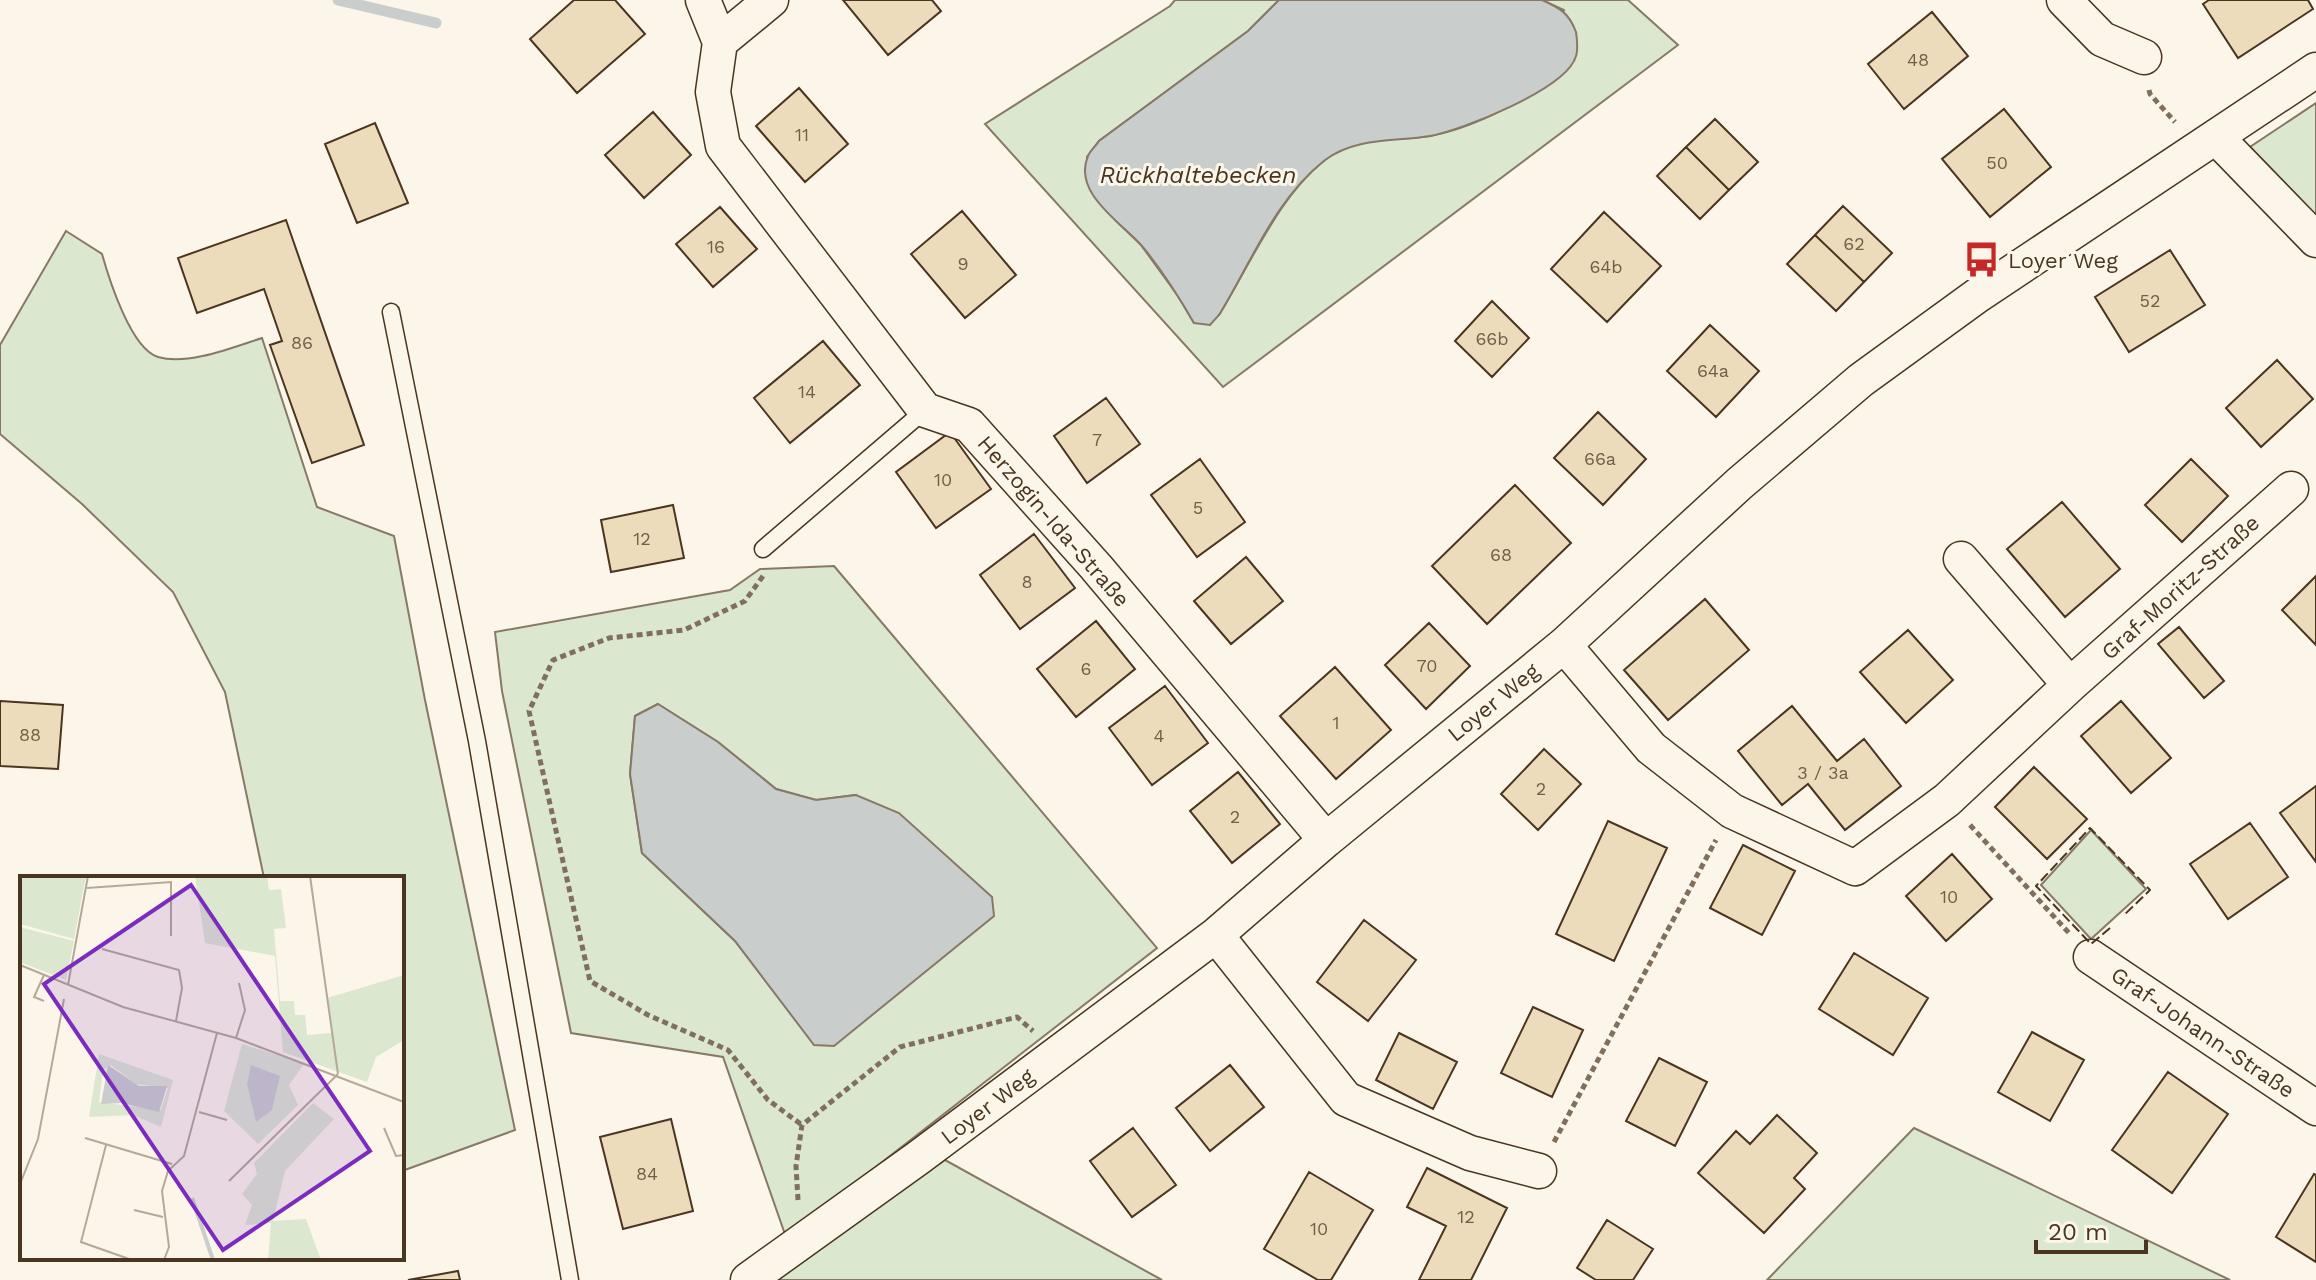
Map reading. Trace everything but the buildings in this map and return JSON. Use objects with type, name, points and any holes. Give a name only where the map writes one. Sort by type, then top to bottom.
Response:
[{"type":"street","points":[[703,0],[720,42],[713,92],[723,146],[925,410]]},
{"type":"street","points":[[720,42],[771,0]]},
{"type":"street","points":[[2064,0],[2102,39],[2144,57]]},
{"type":"street","name":"Loyer Weg","points":[[748,1280],[918,1158],[1216,935],[1326,840],[1564,645],[1739,484],[1861,380],[1978,295],[2316,70]]},
{"type":"street","points":[[2208,144],[2316,240]]},
{"type":"street","name":"Herzogin-Ida-Straße","points":[[925,410],[969,425],[1096,567],[1326,840]]},
{"type":"street","name":"Graf-Moritz-Straße","points":[[1564,645],[1651,748],[1732,811],[1855,868],[1947,800],[2070,685],[2291,489]]},
{"type":"street","points":[[1961,559],[2070,685]]},
{"type":"street","points":[[1216,935],[1346,1099],[1470,1153],[1539,1171]]},
{"type":"street","name":"Graf-Johann-Straße","points":[[2091,957],[2316,1108]]},
{"type":"lane","points":[[391,312],[477,741],[570,1280]]},
{"type":"lane","points":[[763,549],[925,410]]},
{"type":"path","points":[[2144,57],[2150,94],[2208,144]]},
{"type":"path","points":[[763,549],[768,568],[745,601],[684,630],[609,638],[553,660],[529,711],[590,981],[648,1015],[728,1050],[768,1100],[802,1125]]},
{"type":"path","points":[[1947,800],[2091,957]]},
{"type":"path","points":[[1539,1171],[1732,811]]},
{"type":"path","points":[[800,1241],[796,1166],[802,1125],[900,1047],[1017,1017],[1057,1053]]},
{"type":"green space","points":[[1175,0],[1279,0],[1248,31],[1099,141],[1087,157],[1115,220],[1141,245],[1194,323],[1219,315],[1286,202],[1320,164],[1340,150],[1360,143],[1430,136],[1459,128],[1542,89],[1564,10],[1542,0],[1628,0],[1678,45],[1223,387],[985,124]]},
{"type":"green space","points":[[2316,103],[2316,215],[2250,147]]},
{"type":"green space","points":[[66,231],[102,254],[130,327],[148,351],[158,357],[196,357],[262,338],[317,507],[394,536],[515,1130],[404,1170],[404,876],[264,876],[225,692],[173,592],[82,504],[0,434],[0,345]]},
{"type":"green space","points":[[834,566],[1157,948],[786,1237],[723,1057],[571,1033],[502,691],[495,632],[730,590],[760,569]],"holes":[[[658,704],[718,742],[776,789],[816,800],[856,795],[814,1044],[735,941],[642,853],[630,774],[635,716]]]},
{"type":"green space","points":[[2091,830],[2146,889],[2091,939],[2041,885]]},
{"type":"green space","points":[[1914,1128],[2230,1280],[1767,1280]]},
{"type":"green space","points":[[945,1160],[1162,1280],[767,1280]]},
{"type":"water","name":"Rückhaltebecken","points":[[1279,0],[1542,0],[1559,9],[1570,20],[1576,32],[1577,54],[1568,69],[1554,82],[1488,117],[1430,136],[1349,147],[1325,160],[1307,176],[1278,212],[1219,315],[1210,325],[1194,323],[1149,255],[1093,195],[1085,170],[1088,156],[1099,141],[1248,31]]},
{"type":"water","points":[[658,704],[718,742],[776,789],[816,800],[856,795],[899,813],[992,897],[994,916],[834,1046],[814,1045],[735,941],[642,853],[630,774],[635,716]]},
{"type":"waterway","points":[[338,0],[436,23]]},
{"type":"fence","points":[[2110,928],[2091,944],[2036,886],[2090,828],[2150,890],[2123,916]]},
{"type":"place","name":"Loyer Weg","points":[[1982,260]]}]
